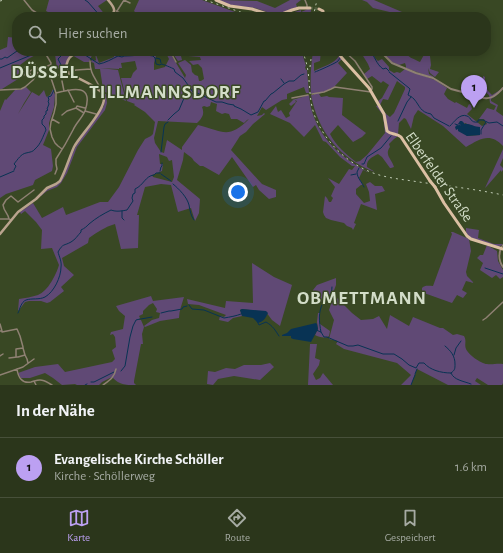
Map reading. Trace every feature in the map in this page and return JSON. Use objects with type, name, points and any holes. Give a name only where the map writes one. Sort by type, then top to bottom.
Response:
[{"type":"main road","points":[[108,0],[116,11]]},
{"type":"main road","points":[[216,0],[230,6],[252,9],[261,12]]},
{"type":"main road","points":[[287,12],[295,9],[308,8]]},
{"type":"main road","points":[[319,9],[323,12]]},
{"type":"main road","points":[[0,234],[10,220],[21,210],[36,199],[44,190],[60,181],[75,145],[88,129],[104,103],[102,93],[93,86],[68,73],[66,67],[72,56]]},
{"type":"main road","name":"Elberfelder Straße","points":[[340,56],[367,85],[384,114],[387,131],[401,137],[467,236],[471,239],[502,248]]},
{"type":"street","points":[[24,0],[35,12]]},
{"type":"street","points":[[116,11],[124,0],[130,3]]},
{"type":"street","points":[[305,0],[308,8]]},
{"type":"street","points":[[47,56],[51,63],[50,75],[52,77],[56,93],[56,104],[50,126],[52,137],[62,149]]},
{"type":"street","points":[[173,56],[176,62]]},
{"type":"street","points":[[312,94],[324,92],[335,87],[370,91],[372,88],[369,82],[355,61],[350,56]]},
{"type":"street","points":[[386,56],[392,63],[433,78],[452,89],[465,93],[474,101],[477,101],[481,97],[488,99],[499,93],[503,88]]},
{"type":"street","points":[[90,61],[93,76],[101,90]]},
{"type":"street","points":[[31,75],[25,67],[33,62],[39,71]]},
{"type":"street","points":[[0,90],[21,89],[25,87],[39,71],[45,66],[50,65]]},
{"type":"street","points":[[24,75],[36,68]]},
{"type":"street","points":[[52,77],[76,70],[91,69]]},
{"type":"street","points":[[62,81],[64,91]]},
{"type":"street","points":[[55,174],[57,169],[56,160],[84,112],[87,99],[86,94],[78,89],[56,93]]},
{"type":"street","points":[[68,90],[74,102]]},
{"type":"street","points":[[292,98],[308,95]]},
{"type":"street","points":[[62,115],[67,111],[76,108],[77,106],[85,108]]},
{"type":"street","points":[[76,108],[84,112],[97,115]]},
{"type":"street","points":[[52,119],[59,123]]},
{"type":"street","points":[[10,220],[3,205],[6,200],[11,196],[18,202],[34,190]]},
{"type":"street","points":[[0,219],[10,220]]},
{"type":"street","points":[[495,246],[498,250],[499,260],[503,267]]},
{"type":"street","name":"Elberfelder Straße","points":[[499,254],[502,248]]},
{"type":"street","points":[[483,320],[503,302]]},
{"type":"street","points":[[0,324],[2,332],[17,329],[28,363]]},
{"type":"street","points":[[17,357],[16,349],[23,348]]},
{"type":"street","points":[[9,358],[25,355]]},
{"type":"street","points":[[0,375],[24,367],[34,359]]},
{"type":"street","points":[[18,369],[18,374],[21,380],[27,382],[42,380],[52,385]]},
{"type":"street","points":[[103,385],[111,379],[116,369]]},
{"type":"street","points":[[34,381],[36,385]]},
{"type":"shaded area","points":[[49,0],[107,0],[98,6],[103,12],[46,11]]},
{"type":"shaded area","points":[[139,0],[202,0],[235,12],[135,12],[134,11]]},
{"type":"shaded area","points":[[219,0],[257,1],[275,8],[290,0],[301,0],[296,4],[297,7],[284,12],[267,12],[255,8],[230,5]]},
{"type":"shaded area","points":[[362,0],[374,0],[402,12],[390,12],[373,8],[367,2]]},
{"type":"shaded area","points":[[308,9],[311,10],[311,12],[301,12]]},
{"type":"shaded area","points":[[8,37],[12,37],[12,56],[34,56],[20,65],[26,74],[0,89],[0,50],[7,47]]},
{"type":"shaded area","points":[[55,56],[71,56],[65,66],[61,67],[61,73],[59,68],[57,69]]},
{"type":"shaded area","points":[[74,56],[92,56],[89,62],[84,62]]},
{"type":"shaded area","points":[[96,56],[99,63],[114,56],[156,56],[154,70],[165,67],[169,59],[168,56],[172,56],[185,78],[186,75],[178,63],[185,60],[191,65],[192,72],[198,76],[199,81],[201,81],[204,79],[202,68],[198,64],[193,65],[189,61],[201,60],[200,57],[188,56],[303,56],[307,70],[309,93],[306,93],[304,87],[287,94],[287,99],[282,100],[266,110],[262,107],[257,116],[264,113],[265,114],[240,136],[231,150],[262,184],[276,190],[276,197],[269,199],[259,190],[256,185],[253,187],[232,157],[219,175],[203,166],[200,166],[184,152],[177,180],[200,199],[199,213],[195,221],[191,208],[178,212],[171,185],[161,184],[145,187],[137,215],[139,215],[138,248],[121,249],[115,224],[104,228],[89,238],[88,243],[62,258],[64,266],[74,275],[61,287],[64,291],[47,303],[41,301],[25,302],[18,311],[19,299],[36,296],[42,293],[51,282],[59,265],[52,248],[41,249],[42,230],[25,211],[21,214],[20,212],[33,203],[42,218],[63,207],[66,215],[100,202],[108,202],[119,187],[145,139],[153,134],[155,122],[145,112],[134,105],[135,104],[127,101],[121,78],[131,78],[137,69],[135,61],[121,63],[122,68],[119,69],[100,68],[118,70],[126,101],[105,92],[103,89],[100,69],[95,69],[94,63],[91,62],[92,59],[95,61]],"holes":[[[211,102],[217,104],[216,111],[222,114],[229,114],[231,119],[237,119],[244,123],[249,119],[242,126],[230,132],[198,125],[182,147],[182,150],[167,140],[164,153],[161,152],[155,143],[154,138],[158,121],[197,123],[202,116],[202,107],[210,106]],[[159,154],[167,157],[169,161],[172,160],[174,177],[172,182],[153,177],[152,175],[162,171],[163,164],[160,164]]]},
{"type":"shaded area","points":[[174,56],[181,56],[182,60],[178,61]]},
{"type":"shaded area","points":[[313,56],[320,56],[320,61],[314,63],[314,71],[331,63],[339,56],[342,59],[338,63],[347,73],[334,87],[319,94],[321,97],[327,96],[343,98],[342,115],[366,133],[353,142],[338,125],[330,134],[338,146],[356,162],[360,161],[367,155],[385,133],[383,115],[376,106],[380,105],[378,101],[382,98],[389,85],[383,81],[381,83],[372,76],[367,79],[364,74],[370,69],[363,56],[374,56],[378,61],[382,59],[389,67],[389,70],[394,73],[400,73],[405,69],[435,80],[447,88],[444,94],[448,99],[467,108],[469,104],[471,105],[472,109],[467,114],[482,126],[487,124],[484,119],[479,119],[487,108],[494,110],[496,106],[490,103],[489,95],[485,92],[482,86],[471,85],[469,80],[483,82],[483,76],[485,77],[486,87],[492,95],[503,87],[496,96],[491,99],[491,101],[498,105],[496,111],[503,116],[503,146],[494,139],[485,138],[480,139],[466,147],[443,126],[418,110],[414,116],[411,129],[404,118],[399,123],[398,134],[394,134],[394,136],[398,136],[389,144],[390,147],[388,150],[388,155],[394,167],[390,168],[378,154],[367,162],[367,167],[375,172],[351,160],[341,152],[325,132],[314,108],[311,95],[314,95],[313,93],[311,94]],"holes":[[[397,81],[405,87],[394,113],[390,117],[380,105],[383,99],[388,100]],[[465,123],[476,128],[479,127],[480,135],[467,136],[460,127]]]},
{"type":"shaded area","points":[[385,56],[409,56],[420,62],[423,56],[430,56],[430,69],[439,72],[435,77],[430,73],[428,68],[429,74],[434,77],[433,78],[406,68],[405,63],[399,65],[392,62]]},
{"type":"shaded area","points":[[26,87],[31,92],[18,114],[32,92],[39,96],[44,90],[47,97],[53,89],[55,95],[49,130],[43,145],[51,149],[53,166],[52,171],[35,180],[33,185],[6,194],[0,198],[0,111],[5,99],[6,100],[15,90],[20,90]]},
{"type":"shaded area","points":[[104,94],[106,94],[107,103],[105,110],[77,147],[67,173],[61,183],[41,196],[46,190],[58,184],[76,146],[104,106]]},
{"type":"shaded area","points":[[309,95],[313,114],[318,126],[329,142],[343,156],[368,172],[363,170],[359,178],[363,185],[356,189],[356,194],[364,203],[370,201],[366,184],[370,182],[375,186],[382,186],[385,191],[375,194],[377,210],[361,204],[353,230],[344,223],[326,218],[323,212],[325,196],[329,202],[331,202],[333,198],[331,196],[335,187],[328,178],[339,184],[349,169],[352,170],[355,166],[352,166],[340,157],[326,142],[323,141],[315,125],[304,137],[290,123],[270,114],[276,106],[278,112],[281,110],[286,118],[290,116],[289,113],[297,101],[295,100],[296,102],[291,106],[289,104],[292,100]]},
{"type":"shaded area","points":[[503,149],[503,158],[500,165],[503,170],[501,172],[501,170],[485,188]]},
{"type":"shaded area","points":[[466,228],[479,230],[478,238],[494,244],[503,244],[499,247],[469,237],[466,232]]},
{"type":"shaded area","points":[[451,232],[469,239],[471,251],[466,272],[467,276],[474,283],[466,281],[462,290],[467,293],[463,298],[457,295],[452,303],[422,291],[424,286],[433,286],[452,234]]},
{"type":"shaded area","points":[[487,245],[497,251],[498,261],[503,270],[503,277],[500,279],[496,275],[492,278],[480,270],[483,263],[477,258],[480,255],[483,255]]},
{"type":"shaded area","points":[[252,263],[274,277],[292,285],[280,326],[272,320],[266,312],[242,309],[240,310],[242,316],[233,318],[228,322],[219,320],[220,316],[224,317],[226,315],[199,305],[188,304],[187,299],[225,308],[226,301],[253,303]]},
{"type":"shaded area","points":[[336,278],[336,285],[330,301],[321,302],[312,296],[313,290],[317,285]]},
{"type":"shaded area","points":[[334,295],[361,320],[373,319],[379,316],[387,329],[390,315],[409,326],[413,317],[443,328],[453,335],[457,334],[464,336],[466,349],[475,358],[484,364],[503,364],[502,385],[488,385],[477,378],[475,381],[481,385],[448,385],[417,369],[411,385],[401,385],[411,375],[397,363],[344,349],[336,344],[338,341],[329,339],[334,320],[329,310]]},
{"type":"shaded area","points":[[151,296],[153,301],[184,297],[179,318],[160,321],[145,327],[144,326],[152,320],[159,318],[160,313],[156,312],[157,309],[153,303],[143,311],[143,314],[139,316],[139,320],[141,320],[144,327],[142,334],[143,344],[141,344],[134,381],[136,385],[122,384],[117,382],[112,377],[99,385],[62,385],[45,373],[30,378],[21,378],[18,373],[35,367],[58,364],[65,372],[112,362],[115,359],[112,350],[116,347],[115,337],[113,334],[110,335],[111,332],[123,329],[125,316],[116,306]]},
{"type":"shaded area","points":[[318,313],[320,313],[320,324],[330,331],[329,336],[327,337],[315,335],[318,329]]},
{"type":"shaded area","points":[[310,344],[317,344],[315,358],[320,360],[319,365],[313,374],[316,380],[320,378],[323,373],[333,385],[308,385]]},
{"type":"shaded area","points":[[270,363],[274,367],[260,380],[234,376],[218,379],[213,385],[207,384],[208,371],[215,372],[226,368],[235,369],[244,365],[261,365]]},
{"type":"water","points":[[460,121],[464,124],[480,127],[480,135],[467,136],[458,131],[458,129],[456,130],[455,127],[457,125],[461,125],[458,124]]},
{"type":"water","points":[[240,310],[266,311],[268,313],[264,320],[258,323],[253,318],[242,316]]},
{"type":"water","points":[[316,323],[318,329],[311,342],[293,339],[291,336],[282,336],[291,329]]},
{"type":"waterway","points":[[85,0],[97,12]]},
{"type":"waterway","name":"DÜSSEL","points":[[0,59],[5,57],[7,58],[12,54]]},
{"type":"waterway","name":"DÜSSEL","points":[[0,68],[29,56]]},
{"type":"waterway","points":[[61,56],[58,59],[61,65],[61,73]]},
{"type":"waterway","name":"DÜSSEL","points":[[87,56],[99,64],[118,56]]},
{"type":"waterway","name":"DÜSSEL","points":[[118,56],[124,56]]},
{"type":"waterway","name":"DÜSSEL","points":[[153,56],[156,64],[162,64],[174,69],[175,72],[183,78],[193,92],[216,102],[234,105],[251,115],[258,112],[264,101],[271,94],[284,84],[289,81],[294,81],[304,74]]},
{"type":"waterway","name":"DÜSSEL","points":[[374,56],[383,69],[386,68],[389,71]]},
{"type":"waterway","points":[[156,58],[160,59],[161,63]]},
{"type":"waterway","name":"DÜSSEL","points":[[315,72],[337,62],[340,58]]},
{"type":"waterway","name":"DÜSSEL","points":[[389,72],[410,89],[408,95],[414,99],[422,110],[449,126]]},
{"type":"waterway","name":"DÜSSEL","points":[[281,79],[284,83]]},
{"type":"waterway","points":[[14,170],[16,166],[14,164],[20,157],[33,151],[42,140],[46,130],[42,124],[42,120],[46,114],[46,111],[48,110],[48,97],[51,96],[54,90]]},
{"type":"waterway","points":[[168,120],[179,110],[187,91],[195,95],[198,94]]},
{"type":"waterway","points":[[398,121],[411,97]]},
{"type":"waterway","name":"DÜSSEL","points":[[450,126],[457,118],[464,115],[469,117],[474,122],[483,120],[489,123],[497,122],[503,126]]},
{"type":"waterway","points":[[161,152],[164,127],[168,122]]},
{"type":"waterway","points":[[481,134],[481,130],[486,122]]},
{"type":"waterway","points":[[455,124],[461,126]]},
{"type":"waterway","points":[[362,164],[364,164],[367,157],[381,148],[391,136]]},
{"type":"waterway","points":[[160,171],[162,163]]},
{"type":"waterway","points":[[359,168],[357,174],[364,187]]},
{"type":"waterway","points":[[0,177],[14,171]]},
{"type":"waterway","points":[[18,313],[24,301],[28,299],[45,297],[54,288],[61,271],[61,263],[58,252],[61,247],[75,239],[81,230],[102,215],[111,210],[127,210],[133,201],[132,198],[133,194],[135,193],[135,189],[148,177],[156,173],[160,173]]},
{"type":"waterway","points":[[161,174],[171,181]]},
{"type":"waterway","points":[[351,175],[356,174]]},
{"type":"waterway","points":[[173,184],[186,199],[194,220]]},
{"type":"waterway","points":[[122,211],[122,218],[124,220]]},
{"type":"waterway","points":[[485,268],[503,274]]},
{"type":"waterway","points":[[321,332],[319,321],[320,310],[330,294],[332,287]]},
{"type":"waterway","points":[[189,305],[192,309],[204,310],[224,318],[241,314]]},
{"type":"waterway","points":[[161,313],[182,309],[183,307],[187,306]]},
{"type":"waterway","points":[[141,319],[152,317]]},
{"type":"waterway","points":[[121,371],[125,366],[133,326],[136,320],[140,319]]},
{"type":"waterway","points":[[257,321],[259,325],[266,322],[274,328],[279,336]]},
{"type":"waterway","points":[[316,330],[321,332],[324,337],[348,346],[358,345],[383,354],[394,354],[409,365],[416,368],[419,363],[424,363],[440,372],[451,373],[457,379],[471,384]]},
{"type":"waterway","points":[[454,355],[456,348],[461,341]]},
{"type":"waterway","points":[[445,346],[451,352],[454,359],[455,368],[451,373]]},
{"type":"waterway","points":[[415,374],[417,369]]},
{"type":"waterway","points":[[91,382],[114,372]]},
{"type":"waterway","points":[[411,385],[415,375]]},
{"type":"tunnel","points":[[310,8],[319,9]]},
{"type":"railway","points":[[0,1],[4,0]]},
{"type":"railway","points":[[205,0],[240,12]]},
{"type":"railway","points":[[314,12],[317,0]]},
{"type":"railway","points":[[304,56],[307,68],[311,102],[316,119],[327,139],[352,162],[372,173],[388,177],[503,195]]},
{"type":"railway","points":[[310,67],[311,56]]},
{"type":"place","name":"Evangelische Kirche Schöller","points":[[474,108]]},
{"type":"district","name":"DÜSSEL","points":[[45,72]]},
{"type":"district","name":"TILLMANNSDORF","points":[[165,92]]},
{"type":"district","name":"OBMETTMANN","points":[[362,298]]}]
